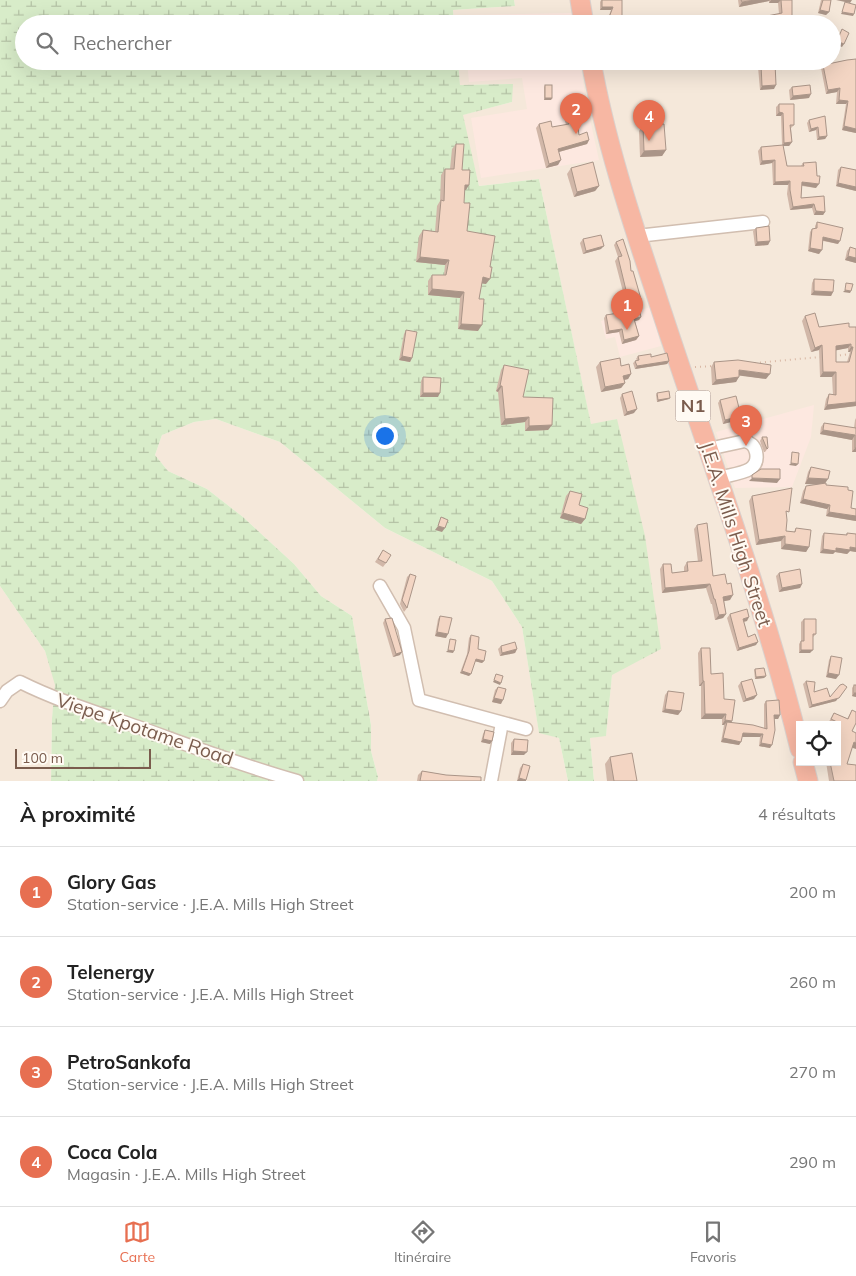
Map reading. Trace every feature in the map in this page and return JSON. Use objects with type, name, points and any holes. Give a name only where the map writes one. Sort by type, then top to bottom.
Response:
[{"type":"highway","points":[[580,0],[582,15]]},
{"type":"highway","name":"J.E.A. Mills High Street","points":[[593,70],[604,122],[637,236],[776,656],[796,734]]},
{"type":"highway","points":[[804,766],[808,781]]},
{"type":"street","points":[[637,236],[763,222]]},
{"type":"street","points":[[708,449],[745,441],[750,442],[754,446],[757,458],[756,464],[751,469],[718,478]]},
{"type":"street","points":[[380,586],[404,628],[419,700],[526,729]]},
{"type":"street","name":"Viepe Kpotame Road","points":[[0,701],[7,692],[20,682],[53,697],[204,751],[297,781]]},
{"type":"street","points":[[491,781],[502,723]]},
{"type":"path","points":[[834,356],[852,354]]},
{"type":"path","points":[[751,363],[824,356]]},
{"type":"path","points":[[680,368],[715,366]]},
{"type":"shaded area","points":[[514,0],[856,0],[856,781],[594,781],[590,738],[606,735],[612,674],[617,419],[591,425],[539,179],[479,186],[462,115],[512,102],[512,84],[460,85],[459,70],[841,70],[841,15],[453,15],[453,10],[515,6]]},
{"type":"shaded area","points":[[572,13],[572,15],[463,15]]},
{"type":"shaded area","points":[[468,70],[581,70],[599,160],[481,178],[471,118],[527,109],[522,78],[469,82]]},
{"type":"shaded area","points":[[651,307],[661,346],[620,357],[615,337],[606,339],[601,321]]},
{"type":"shaded area","points":[[814,405],[811,437],[792,487],[735,488],[716,432]]},
{"type":"shaded area","points":[[216,419],[280,442],[385,528],[492,581],[522,627],[539,732],[559,738],[568,781],[377,781],[378,777],[371,751],[371,725],[352,616],[321,596],[294,564],[243,517],[207,489],[168,471],[155,455],[162,435],[194,422]]},
{"type":"shaded area","points":[[0,586],[45,651],[56,685],[52,718],[51,781],[0,781]]},
{"type":"green space","points":[[0,0],[514,0],[515,6],[453,10],[453,15],[15,15],[15,70],[459,70],[460,85],[513,84],[512,102],[463,115],[479,186],[539,179],[591,424],[617,419],[645,536],[661,649],[612,675],[606,736],[590,738],[594,781],[568,781],[559,738],[539,733],[522,627],[492,581],[385,528],[280,442],[216,419],[194,422],[162,435],[155,455],[168,471],[207,489],[243,517],[294,564],[321,596],[352,616],[371,725],[371,751],[378,777],[377,781],[51,781],[52,718],[55,685],[45,651],[0,586]]},
{"type":"building","points":[[602,0],[622,0],[622,15],[610,15],[613,7],[602,7]]},
{"type":"building","points":[[781,0],[792,0],[792,15],[772,15],[782,13]]},
{"type":"building","points":[[823,0],[831,0],[829,12],[820,10]]},
{"type":"building","points":[[845,2],[856,5],[854,14],[842,12]]},
{"type":"building","points":[[842,29],[849,33],[844,44],[841,43]]},
{"type":"building","points":[[856,59],[856,129],[844,126],[848,101],[839,100],[840,88],[828,90],[824,70],[841,70],[841,61]]},
{"type":"building","points":[[761,70],[775,70],[776,85],[762,86]]},
{"type":"building","points":[[545,85],[552,85],[552,98],[545,98]]},
{"type":"building","points":[[810,85],[811,94],[793,96],[792,87]]},
{"type":"building","points":[[578,101],[581,113],[576,114],[579,135],[587,132],[589,140],[558,149],[561,160],[549,164],[539,124],[551,121],[552,127],[569,124],[565,104]]},
{"type":"building","points":[[779,104],[794,104],[794,125],[790,125],[792,142],[784,143],[783,113],[779,112]]},
{"type":"building","points":[[825,116],[827,136],[819,137],[818,127],[811,129],[809,120]]},
{"type":"building","points":[[664,124],[666,150],[644,151],[643,125]]},
{"type":"building","points":[[456,144],[464,144],[462,170],[470,170],[469,185],[465,185],[464,203],[470,203],[467,231],[495,236],[490,279],[483,277],[479,299],[484,299],[482,325],[461,324],[464,292],[432,289],[432,275],[446,275],[449,260],[420,257],[423,230],[438,232],[441,200],[444,201],[445,169],[454,169]]},
{"type":"building","points":[[783,145],[787,166],[804,166],[803,163],[816,162],[817,176],[820,176],[819,184],[802,182],[801,198],[824,196],[825,212],[816,211],[814,204],[793,207],[790,181],[775,182],[775,160],[762,161],[761,147]]},
{"type":"building","points":[[593,162],[599,186],[577,192],[571,168]]},
{"type":"building","points":[[841,167],[856,170],[856,187],[838,183]]},
{"type":"building","points":[[817,222],[843,228],[840,241],[823,237],[822,250],[810,248],[812,229],[817,228]]},
{"type":"building","points":[[769,226],[770,241],[757,242],[756,228]]},
{"type":"building","points":[[601,235],[604,246],[586,251],[583,239]]},
{"type":"building","points":[[623,239],[631,271],[633,271],[641,299],[637,300],[641,317],[634,319],[639,336],[624,340],[622,329],[609,331],[606,315],[631,311],[618,257],[622,256],[616,242]]},
{"type":"building","points":[[850,247],[856,249],[856,258],[848,256]]},
{"type":"building","points":[[814,279],[834,280],[833,292],[814,291]]},
{"type":"building","points":[[846,283],[853,284],[851,291],[845,290]]},
{"type":"building","points":[[815,313],[819,327],[849,323],[849,327],[856,327],[856,402],[827,405],[829,394],[836,395],[836,372],[823,372],[822,345],[815,348],[805,316]],"holes":[[[851,344],[851,347],[853,347],[849,362],[836,362],[836,346]]]},
{"type":"building","points":[[406,330],[417,332],[412,358],[402,356]]},
{"type":"building","points":[[667,353],[669,361],[637,366],[635,361],[639,360],[638,356],[651,354],[651,357]]},
{"type":"building","points":[[620,358],[621,366],[629,364],[631,374],[623,376],[625,383],[605,387],[600,362]]},
{"type":"building","points":[[738,360],[771,365],[770,374],[739,370],[739,377],[716,380],[714,362]]},
{"type":"building","points":[[504,365],[529,370],[523,397],[553,398],[552,425],[529,426],[529,417],[505,419],[502,386],[500,386]]},
{"type":"building","points":[[423,377],[441,378],[440,393],[423,393]]},
{"type":"building","points":[[632,391],[637,409],[627,412],[622,394]]},
{"type":"building","points":[[669,391],[670,398],[658,400],[657,393]]},
{"type":"building","points":[[736,396],[741,416],[725,420],[720,400]]},
{"type":"building","points":[[824,423],[856,428],[856,448],[855,435],[823,430]]},
{"type":"building","points":[[762,437],[767,437],[767,449]]},
{"type":"building","points":[[792,452],[799,453],[798,464],[791,463]]},
{"type":"building","points":[[811,467],[830,471],[828,479],[808,478]]},
{"type":"building","points":[[761,469],[780,469],[780,479],[752,478],[752,475]]},
{"type":"building","points":[[826,483],[826,485],[848,487],[848,490],[853,491],[851,508],[856,509],[856,516],[829,512],[830,505],[803,499],[806,486]]},
{"type":"building","points":[[792,488],[789,512],[786,511],[786,531],[795,532],[796,528],[811,530],[809,547],[785,544],[785,536],[759,540],[752,496]]},
{"type":"building","points":[[570,491],[582,494],[579,505],[588,508],[585,519],[563,513]]},
{"type":"building","points":[[441,517],[448,520],[445,528],[438,526]]},
{"type":"building","points":[[707,523],[713,576],[725,574],[727,584],[731,583],[733,595],[723,597],[726,614],[719,615],[710,584],[665,588],[663,564],[671,564],[672,573],[688,571],[687,562],[702,561],[697,525]]},
{"type":"building","points":[[824,533],[856,534],[856,548],[850,547],[850,550],[836,548],[836,551],[823,549]]},
{"type":"building","points":[[383,550],[391,555],[386,563],[378,559]]},
{"type":"building","points":[[800,569],[802,584],[782,588],[779,573]]},
{"type":"building","points":[[410,574],[416,576],[407,608],[402,600]]},
{"type":"building","points":[[747,609],[749,617],[743,619],[748,637],[755,634],[758,642],[739,648],[730,614]]},
{"type":"building","points":[[440,616],[452,618],[448,634],[437,632]]},
{"type":"building","points":[[392,618],[402,652],[396,654],[385,619]]},
{"type":"building","points":[[804,619],[816,619],[816,634],[813,634],[813,650],[801,650],[801,641],[804,641]]},
{"type":"building","points":[[471,635],[479,637],[478,649],[486,651],[484,661],[476,659],[471,674],[462,671],[469,651]]},
{"type":"building","points":[[450,639],[456,640],[454,651],[448,650]]},
{"type":"building","points":[[515,642],[517,649],[502,653],[501,646]]},
{"type":"building","points":[[701,648],[710,648],[711,674],[723,673],[724,699],[735,700],[732,721],[725,720],[726,714],[705,714]]},
{"type":"building","points":[[831,656],[842,658],[839,675],[828,673]]},
{"type":"building","points":[[764,668],[766,676],[756,677],[755,669]]},
{"type":"building","points":[[496,674],[503,676],[501,683],[494,680]]},
{"type":"building","points":[[752,679],[757,695],[746,699],[741,682]]},
{"type":"building","points":[[806,681],[815,682],[814,692],[827,688],[830,697],[840,685],[843,684],[847,687],[839,698],[812,705]]},
{"type":"building","points":[[854,685],[856,685],[856,693],[854,693]]},
{"type":"building","points":[[498,687],[506,689],[503,700],[494,698]]},
{"type":"building","points":[[668,691],[684,693],[681,711],[665,709]]},
{"type":"building","points":[[779,700],[780,715],[774,715],[775,730],[772,745],[761,743],[763,734],[743,733],[741,742],[723,738],[727,722],[753,725],[767,729],[766,701]]},
{"type":"building","points":[[852,710],[856,712],[856,723],[852,731],[856,733],[856,743],[854,742],[847,764],[856,765],[856,781],[834,781],[831,766],[841,766],[841,721],[831,719],[834,713],[848,719]]},
{"type":"building","points":[[485,730],[494,732],[492,741],[483,739]]},
{"type":"building","points":[[514,739],[528,740],[527,752],[513,751]]},
{"type":"building","points":[[632,753],[637,781],[614,781],[610,757]]},
{"type":"building","points":[[523,764],[530,766],[526,780],[519,778]]},
{"type":"building","points":[[422,771],[446,775],[481,777],[481,781],[420,781]]},
{"type":"place","name":"Telenergy","points":[[576,134]]},
{"type":"place","name":"Coca Cola","points":[[649,141]]},
{"type":"place","name":"Glory Gas","points":[[627,330]]},
{"type":"place","name":"PetroSankofa","points":[[746,446]]}]
